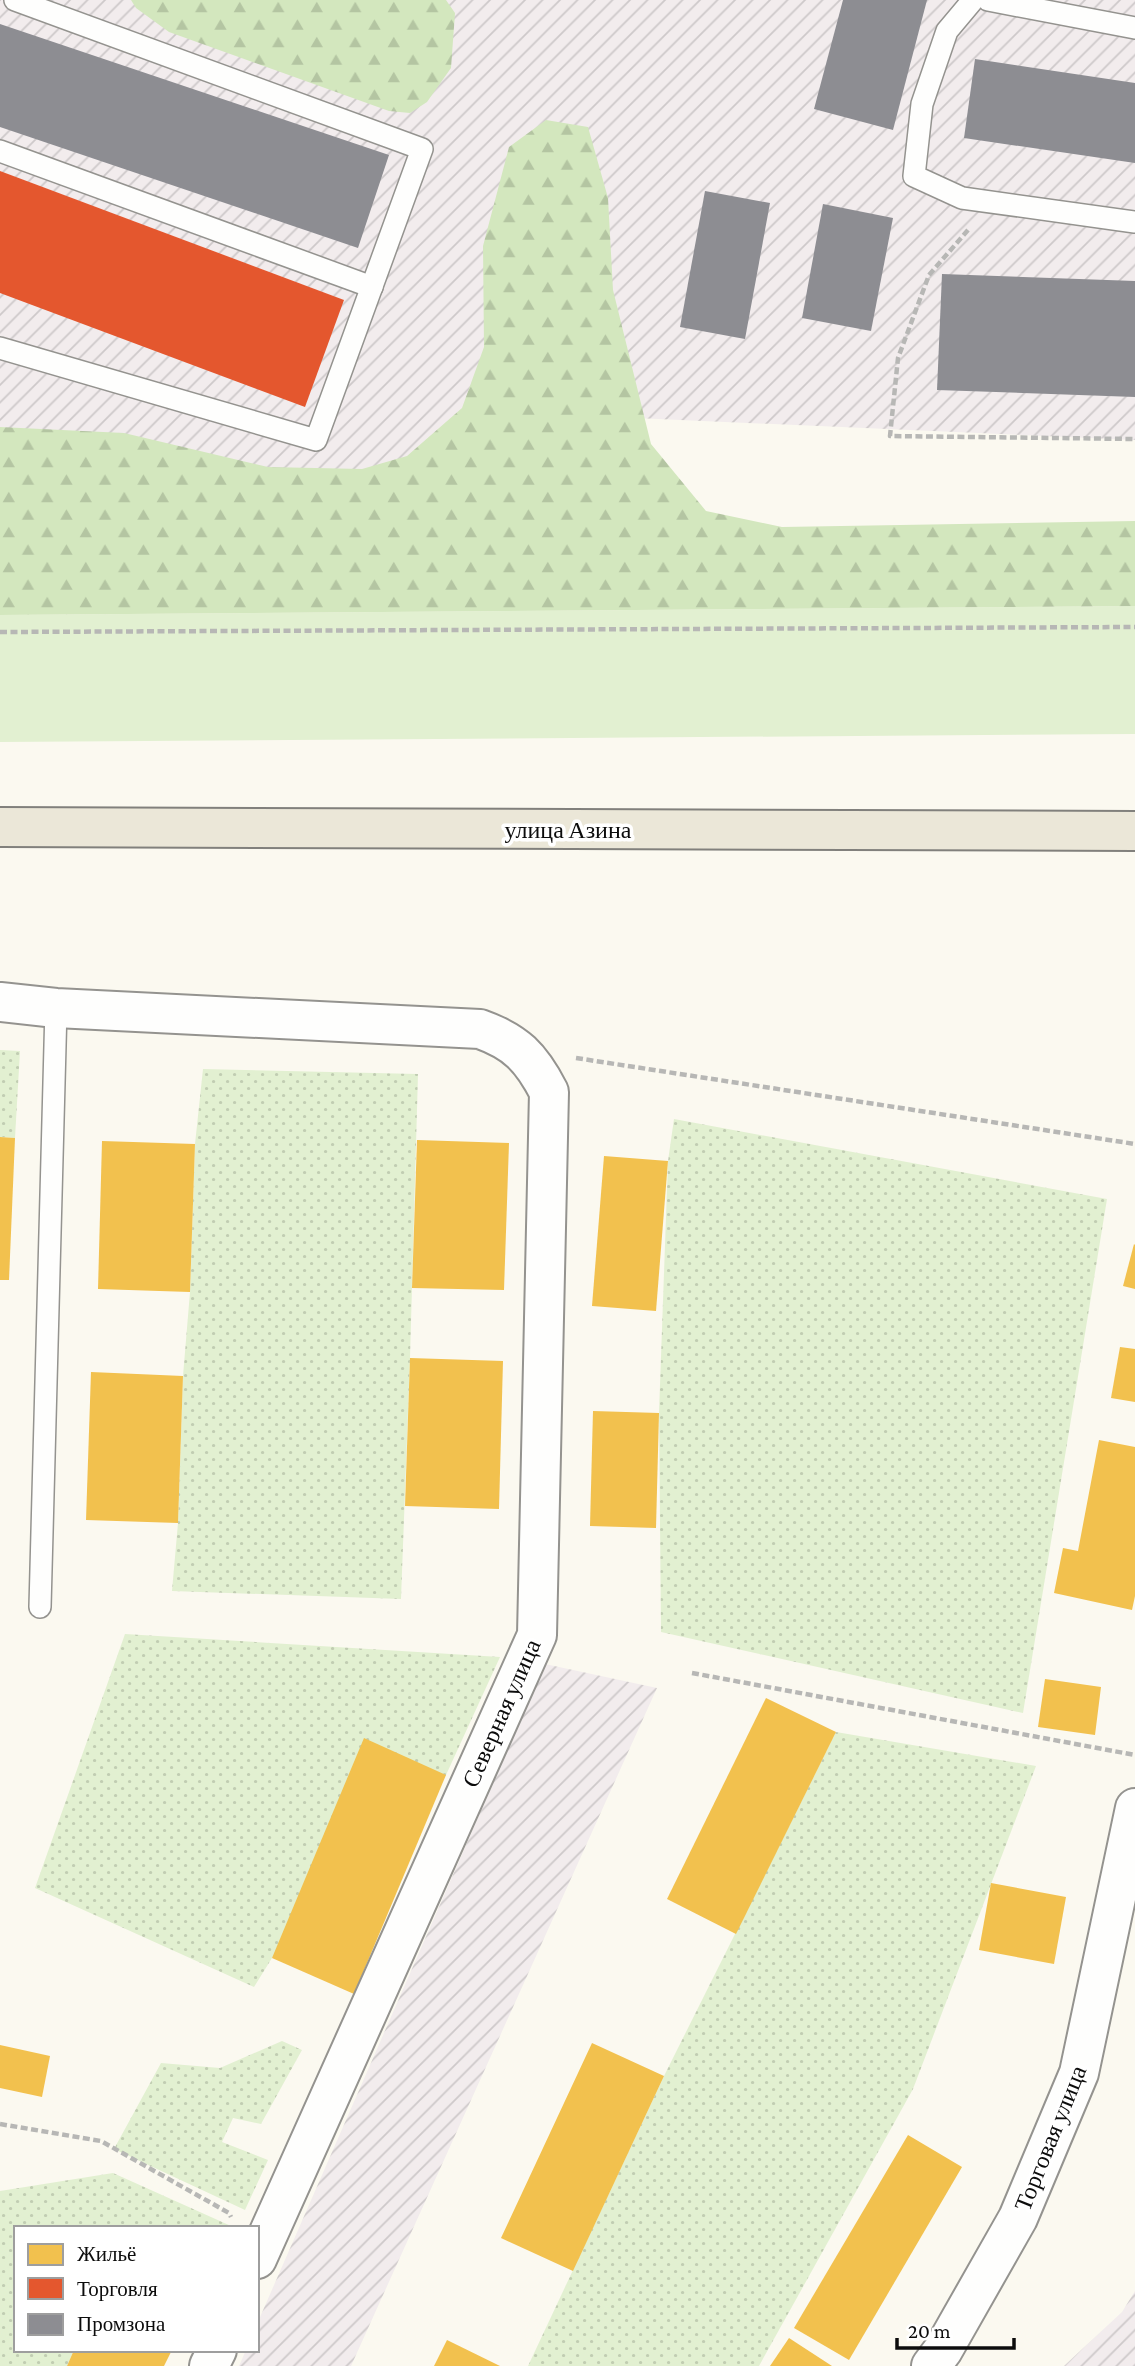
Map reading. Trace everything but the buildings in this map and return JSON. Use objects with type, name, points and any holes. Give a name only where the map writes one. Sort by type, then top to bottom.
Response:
[{"type":"main road","name":"улица Азина","points":[[0,827],[1135,831]]},
{"type":"street","points":[[0,1002],[56,1008],[480,1029],[502,1037],[519,1049]]},
{"type":"street","name":"Северная улица","points":[[259,2255],[537,1635],[549,1091],[537,1068],[519,1049]]},
{"type":"street","name":"Торговая улица","points":[[944,2361],[1018,2218],[1079,2073],[1135,1808]]},
{"type":"lane","points":[[0,348],[316,440],[422,149],[15,0]]},
{"type":"lane","points":[[973,0],[947,31],[922,104],[914,176],[962,198],[1135,222]]},
{"type":"lane","points":[[988,0],[1135,27]]},
{"type":"lane","points":[[0,151],[372,287]]},
{"type":"lane","points":[[40,1607],[56,1008]]},
{"type":"path","points":[[993,203],[929,275],[898,358],[890,436],[1135,439]]},
{"type":"path","points":[[0,632],[1135,627]]},
{"type":"path","points":[[519,1049],[1135,1144]]},
{"type":"path","points":[[692,1673],[1135,1755]]},
{"type":"path","points":[[0,2124],[101,2141],[229,2213],[233,2220]]},
{"type":"shaded area","points":[[0,0],[1135,0],[1135,440],[591,416],[575,494],[0,513]]},
{"type":"shaded area","points":[[545,1664],[657,1688],[351,2366],[239,2366],[245,2352],[259,2352],[259,2319]]},
{"type":"shaded area","points":[[1135,2291],[1135,2366],[1064,2366],[1122,2312]]},
{"type":"green space","points":[[131,0],[446,0],[455,13],[451,68],[427,102],[410,113],[389,111],[169,32],[136,8]]},
{"type":"green space","points":[[546,120],[588,127],[608,198],[613,290],[651,444],[706,511],[782,527],[1135,521],[1135,606],[0,615],[0,427],[124,433],[268,467],[362,469],[407,456],[462,408],[484,347],[483,246],[509,147]]},
{"type":"green space","points":[[1135,606],[1135,734],[0,742],[0,615]]},
{"type":"green space","points":[[0,1050],[20,1051],[15,1138],[0,1137]]},
{"type":"green space","points":[[203,1069],[418,1074],[401,1599],[172,1591],[190,1292],[195,1144]]},
{"type":"green space","points":[[674,1119],[1107,1199],[1023,1713],[661,1632],[659,1413],[668,1161]]},
{"type":"green space","points":[[125,1634],[500,1657],[446,1775],[272,1958],[254,1987],[35,1888]]},
{"type":"green space","points":[[836,1732],[1036,1766],[913,2089],[759,2366],[528,2366],[664,2076]]},
{"type":"green space","points":[[282,2041],[302,2050],[261,2124],[233,2118],[222,2142],[268,2160],[245,2210],[114,2149],[161,2063],[220,2068]]},
{"type":"green space","points":[[113,2173],[231,2226],[14,2226],[14,2352],[73,2352],[67,2366],[0,2366],[0,2191]]}]
